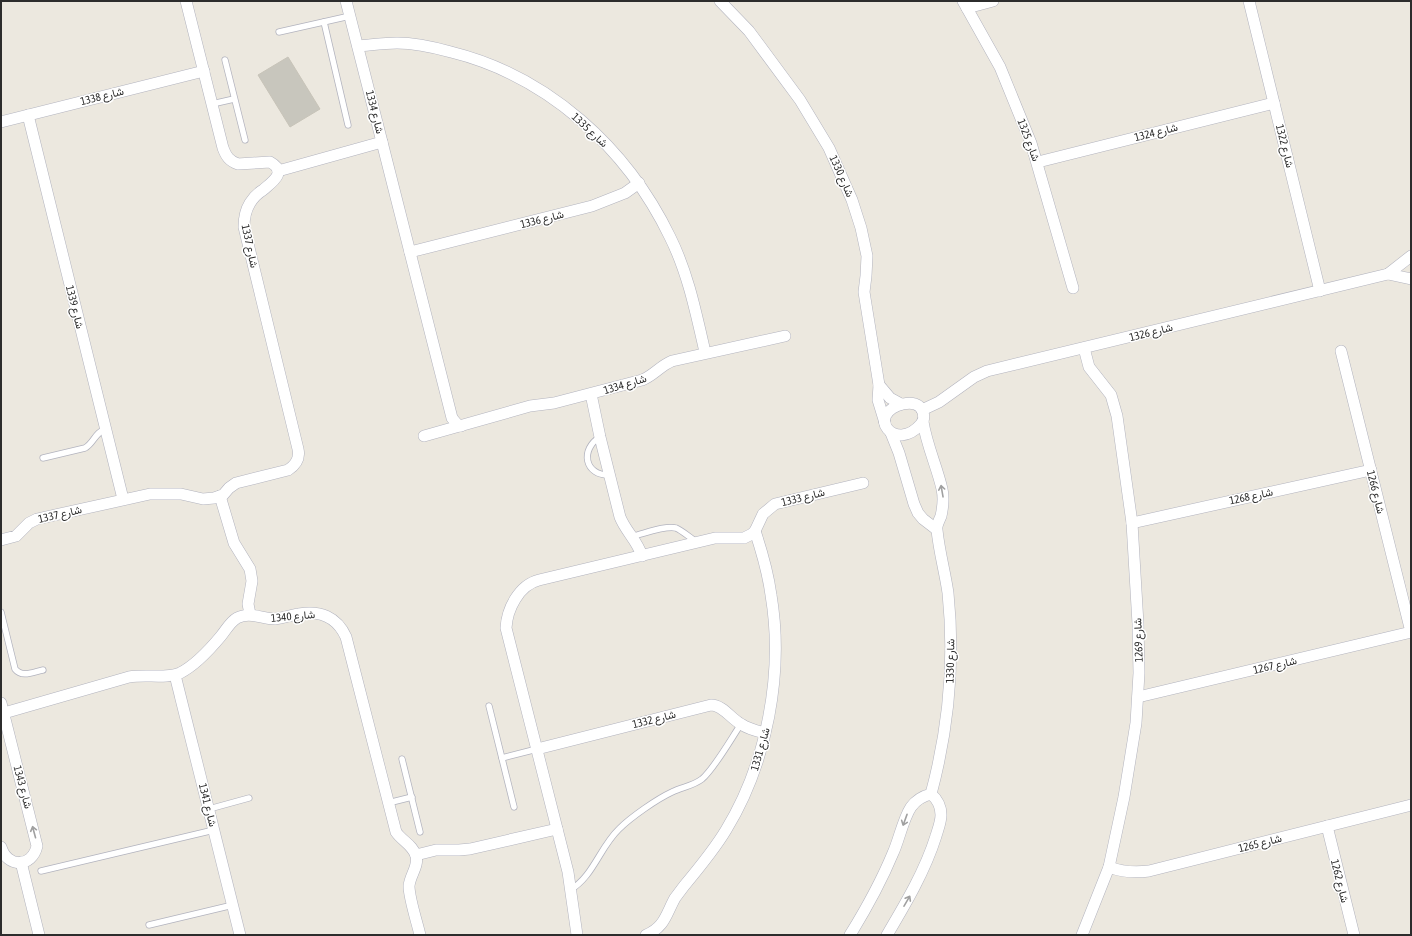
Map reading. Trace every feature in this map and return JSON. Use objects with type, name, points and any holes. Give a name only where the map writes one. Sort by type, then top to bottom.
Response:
[{"type":"street","points":[[186,1],[223,148],[227,157],[233,163],[242,165],[270,162],[278,171]]},
{"type":"street","name":"شارع 1334","points":[[278,171],[382,142],[346,1]]},
{"type":"street","name":"شارع 1330","points":[[720,1],[749,31],[800,100],[829,148],[850,193],[861,228],[867,256],[867,271],[864,292],[879,385],[879,408],[885,423]]},
{"type":"street","points":[[965,4],[993,1]]},
{"type":"street","name":"شارع 1322","points":[[1249,1],[1320,291]]},
{"type":"street","name":"شارع 1325","points":[[965,4],[1000,67],[1031,143],[1038,162],[1073,288]]},
{"type":"street","name":"شارع 1335","points":[[358,46],[396,43],[426,46],[461,54],[481,61],[538,88],[590,128],[606,144],[639,183],[660,218],[680,260],[694,304],[705,352]]},
{"type":"street","name":"شارع 1338","points":[[1,122],[204,71]]},
{"type":"street","name":"شارع 1324","points":[[1038,162],[1274,103]]},
{"type":"street","name":"شارع 1339","points":[[28,115],[123,499]]},
{"type":"street","points":[[382,142],[452,418],[461,426]]},
{"type":"street","name":"شارع 1337","points":[[1,540],[16,536],[30,523],[37,519],[123,499],[160,493],[181,494],[209,499],[220,496],[236,483],[288,470],[294,465],[298,457],[298,449],[244,222],[246,210],[250,204],[256,196],[276,179],[278,171]]},
{"type":"street","name":"شارع 1336","points":[[410,252],[592,206],[625,193],[639,183]]},
{"type":"street","name":"شارع 1326","points":[[922,410],[939,402],[967,381],[981,374],[1388,274],[1411,256]]},
{"type":"street","name":"شارع 1326","points":[[1388,274],[1411,279]]},
{"type":"street","name":"شارع 1334","points":[[424,436],[530,406],[554,403],[642,380],[652,376],[667,363],[705,352],[785,336]]},
{"type":"street","name":"شارع 1269","points":[[1082,935],[1109,867],[1124,797],[1136,723],[1139,636],[1132,523],[1117,416],[1114,401],[1108,389],[1090,367],[1084,348]]},
{"type":"street","name":"شارع 1266","points":[[1341,351],[1411,632]]},
{"type":"street","points":[[879,385],[890,398],[901,404]]},
{"type":"street","points":[[591,394],[600,437],[622,523],[639,545],[642,556]]},
{"type":"street","points":[[891,433],[906,433],[917,428],[922,422],[924,414],[919,406],[914,404],[901,404],[889,412],[885,419],[885,423],[900,453],[914,504],[918,513],[936,529]]},
{"type":"street","name":"شارع 1330","points":[[922,422],[927,444],[940,480],[943,497],[941,515],[936,529],[947,591],[950,623],[951,672],[946,727],[931,794]]},
{"type":"street","name":"شارع 1268","points":[[1132,523],[1371,470]]},
{"type":"street","name":"شارع 1333","points":[[755,531],[763,514],[770,506],[863,483]]},
{"type":"street","points":[[2,708],[129,677],[144,675],[175,675],[184,671],[202,655],[234,620],[250,614],[248,604],[252,581],[250,569],[234,543],[220,496]]},
{"type":"street","points":[[577,935],[568,872],[506,628],[508,616],[514,602],[520,593],[530,583],[697,542],[723,537],[740,539],[755,531]]},
{"type":"street","name":"شارع 1331","points":[[646,935],[655,930],[664,922],[679,893],[701,866],[727,829],[747,789],[765,733],[771,706],[773,683],[775,647],[774,618],[767,575],[755,531]]},
{"type":"street","name":"شارع 1340","points":[[250,614],[276,619],[303,613],[316,612],[329,617],[343,630],[348,643],[396,832],[416,855]]},
{"type":"street","name":"شارع 1267","points":[[1138,697],[1411,632]]},
{"type":"street","name":"شارع 1341","points":[[175,675],[240,935]]},
{"type":"street","name":"شارع 1332","points":[[537,749],[712,705],[721,708],[741,724],[765,733]]},
{"type":"street","name":"شارع 1343","points":[[2,708],[37,846],[34,855],[26,861],[21,862]]},
{"type":"street","points":[[850,935],[885,873],[910,809],[918,799],[931,794],[938,802],[941,813],[941,819],[934,843],[918,882],[887,935]]},
{"type":"street","name":"شارع 1265","points":[[1109,867],[1124,872],[1141,872],[1411,805]]},
{"type":"street","name":"شارع 1262","points":[[1327,826],[1354,935]]},
{"type":"street","points":[[420,935],[409,886],[416,865],[416,855],[436,850],[464,850],[557,829]]},
{"type":"street","points":[[1,846],[4,855],[12,861],[21,862],[39,935]]},
{"type":"lane","points":[[279,32],[350,16]]},
{"type":"lane","points":[[324,22],[348,125]]},
{"type":"lane","points":[[225,60],[244,140]]},
{"type":"lane","points":[[212,104],[234,99]]},
{"type":"lane","points":[[43,458],[85,448],[90,444],[97,433],[106,429]]},
{"type":"lane","points":[[600,437],[593,442],[590,447],[587,461],[595,472],[610,475]]},
{"type":"lane","points":[[633,536],[666,528],[674,528],[697,542]]},
{"type":"lane","points":[[1,613],[15,669],[20,674],[43,670]]},
{"type":"lane","points":[[489,706],[514,807]]},
{"type":"lane","points":[[570,890],[583,880],[608,841],[620,828],[663,796],[695,784],[708,774],[741,724]]},
{"type":"lane","points":[[502,758],[537,749]]},
{"type":"lane","points":[[402,759],[420,832]]},
{"type":"lane","points":[[388,803],[412,797]]},
{"type":"lane","points":[[209,809],[249,798]]},
{"type":"lane","points":[[41,871],[214,830]]},
{"type":"lane","points":[[149,925],[233,904]]},
{"type":"building","points":[[288,57],[320,109],[290,127],[258,75]]}]
